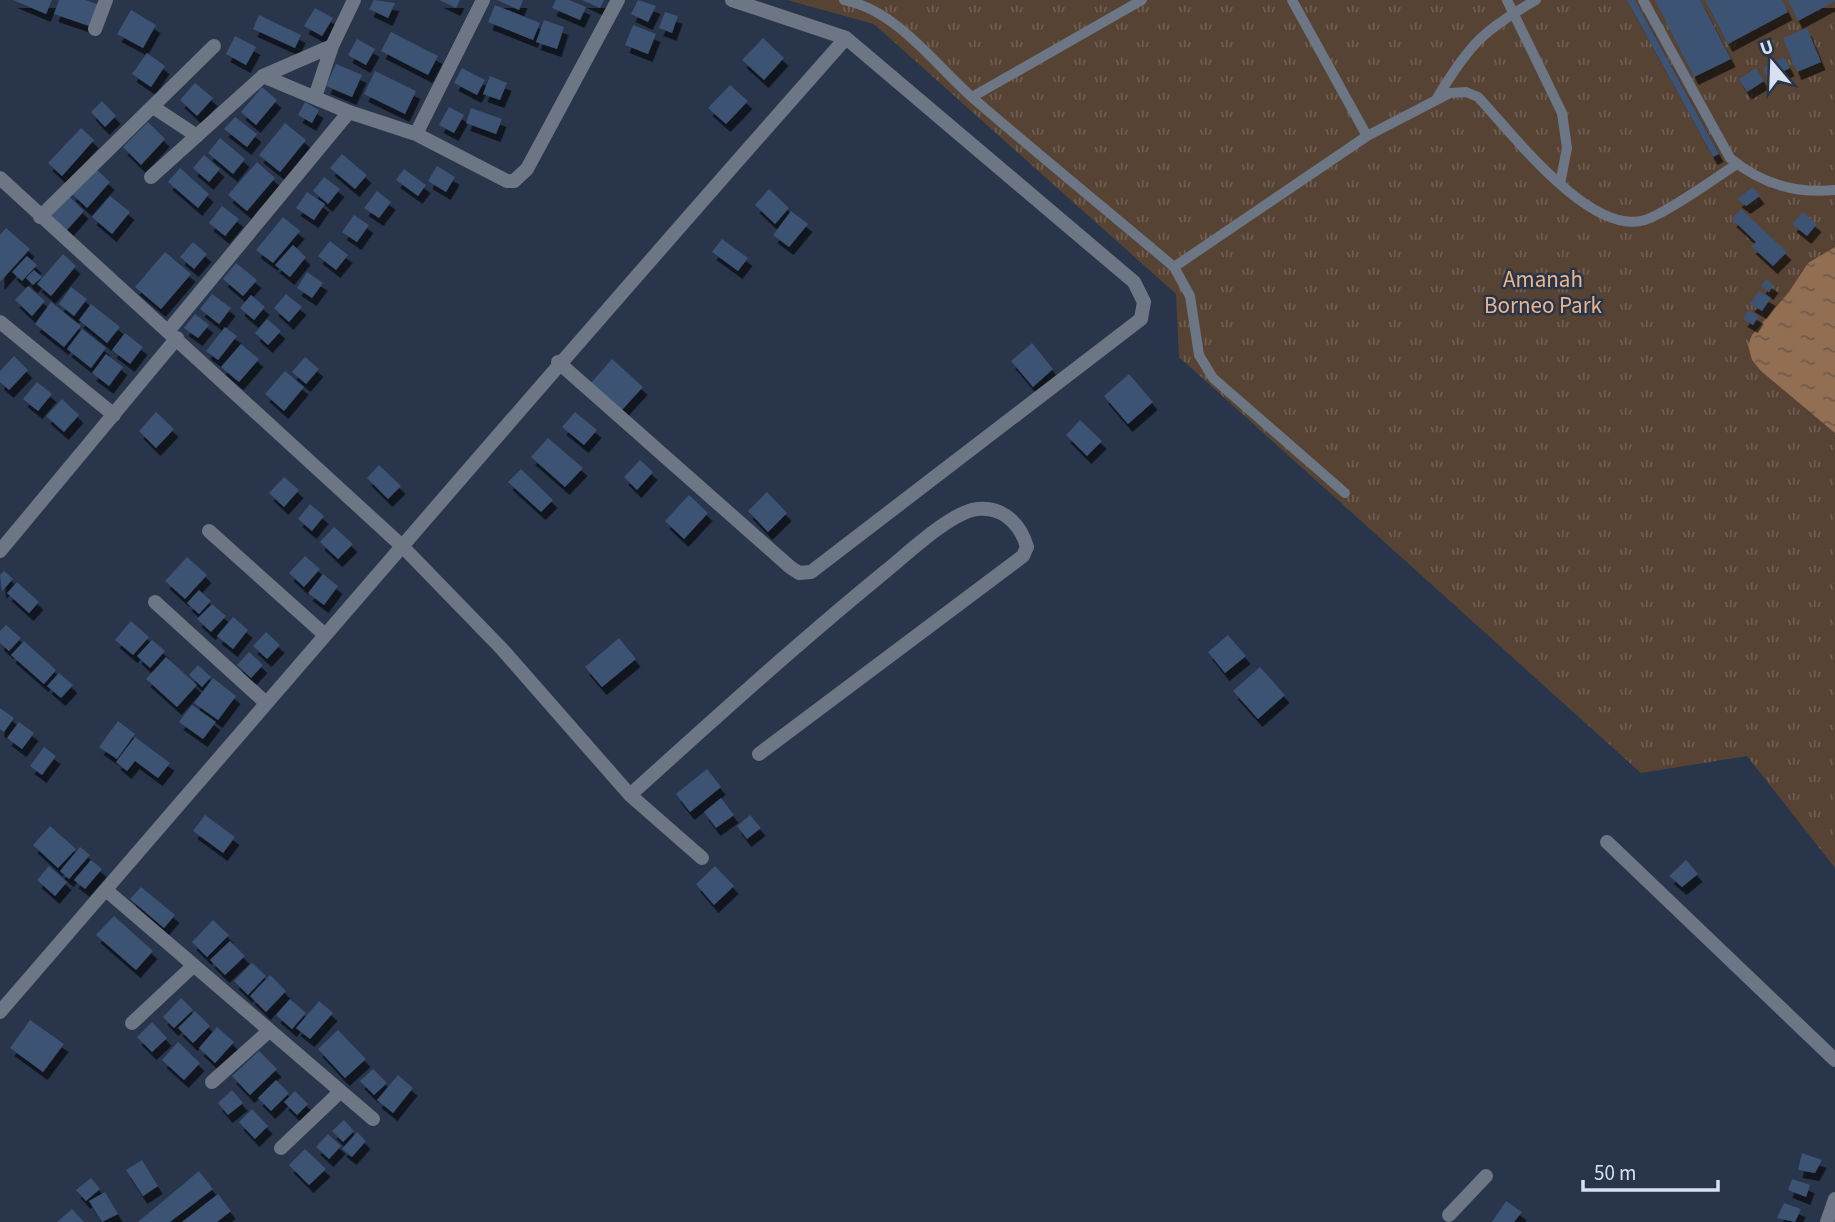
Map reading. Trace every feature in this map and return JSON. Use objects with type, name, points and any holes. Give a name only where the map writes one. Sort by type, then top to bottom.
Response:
[{"type":"street","points":[[94,29],[106,0]]},
{"type":"street","points":[[315,97],[332,46],[354,0]]},
{"type":"street","points":[[416,134],[483,0]]},
{"type":"street","points":[[263,76],[349,111],[416,134],[508,181],[521,178],[618,0]]},
{"type":"street","points":[[558,362],[799,573],[811,572],[1141,319],[1144,302],[1134,282],[846,38],[732,0]]},
{"type":"street","points":[[0,1012],[265,703],[403,547],[558,362],[846,38]]},
{"type":"street","points":[[40,217],[214,46]]},
{"type":"street","points":[[151,177],[263,76],[332,46]]},
{"type":"street","points":[[153,107],[197,136]]},
{"type":"street","points":[[0,551],[114,415],[173,334],[349,111]]},
{"type":"street","points":[[0,178],[403,547],[501,648],[631,795],[702,858]]},
{"type":"street","points":[[0,322],[114,415]]},
{"type":"street","points":[[631,795],[840,609],[944,526],[971,510],[991,510],[1004,514],[1015,523],[1027,547],[1023,556],[759,754]]},
{"type":"street","points":[[209,531],[325,635]]},
{"type":"street","points":[[155,602],[265,703]]},
{"type":"street","points":[[1607,842],[1835,1059]]},
{"type":"street","points":[[106,890],[373,1119]]},
{"type":"street","points":[[132,1023],[193,966]]},
{"type":"street","points":[[212,1082],[269,1031]]},
{"type":"street","points":[[281,1148],[340,1092]]},
{"type":"street","points":[[1451,1220],[1486,1176]]},
{"type":"street","points":[[1827,1222],[1834,1203]]},
{"type":"lane","points":[[844,0],[859,3],[878,13],[905,34],[972,97],[1174,267],[1190,296],[1202,364],[1213,378],[1345,493]]},
{"type":"lane","points":[[972,97],[1142,0]]},
{"type":"lane","points":[[1292,0],[1367,136]]},
{"type":"lane","points":[[1507,0],[1562,113],[1567,148],[1560,184]]},
{"type":"lane","points":[[1436,100],[1471,45],[1536,0]]},
{"type":"lane","points":[[1643,0],[1730,158],[1750,175],[1783,186],[1816,192],[1835,190]]},
{"type":"lane","points":[[1174,267],[1367,136],[1450,93],[1466,92],[1478,97],[1560,184],[1596,213],[1622,223],[1646,220],[1737,164]]},
{"type":"green space","name":"Amanah Borneo Park","points":[[787,0],[1835,0],[1835,868],[1747,756],[1641,773],[1179,357],[1176,294],[874,24]]},
{"type":"water","points":[[1835,247],[1835,433],[1761,371],[1752,360],[1748,345],[1752,335],[1789,292],[1808,263]]},
{"type":"building","points":[[13,0],[52,0],[46,14]]},
{"type":"building","points":[[59,0],[85,0],[100,5],[92,27],[54,14]]},
{"type":"building","points":[[374,0],[395,3],[388,18],[369,9]]},
{"type":"building","points":[[439,0],[460,0],[456,8]]},
{"type":"building","points":[[497,0],[523,0],[519,10]]},
{"type":"building","points":[[556,0],[569,0],[586,7],[580,20],[552,8]]},
{"type":"building","points":[[582,0],[604,0],[600,8]]},
{"type":"building","points":[[638,0],[656,6],[648,22],[631,14]]},
{"type":"building","points":[[1627,0],[1635,0],[1719,154],[1713,157]]},
{"type":"building","points":[[1655,0],[1700,0],[1731,59],[1694,77]]},
{"type":"building","points":[[1705,0],[1782,0],[1788,12],[1728,44]]},
{"type":"building","points":[[1788,0],[1835,0],[1835,1],[1798,21]]},
{"type":"building","points":[[495,5],[540,23],[533,40],[488,22]]},
{"type":"building","points":[[315,8],[333,18],[322,36],[304,26]]},
{"type":"building","points":[[131,10],[156,25],[143,48],[117,34]]},
{"type":"building","points":[[665,12],[678,16],[672,33],[659,28]]},
{"type":"building","points":[[259,15],[301,35],[295,48],[253,29]]},
{"type":"building","points":[[544,20],[564,27],[557,49],[536,42]]},
{"type":"building","points":[[633,25],[656,34],[648,54],[625,45]]},
{"type":"building","points":[[1807,28],[1821,62],[1797,72],[1783,38]]},
{"type":"building","points":[[391,32],[438,56],[428,75],[381,51]]},
{"type":"building","points":[[235,36],[256,47],[246,65],[226,54]]},
{"type":"building","points":[[763,38],[784,58],[764,80],[742,60]]},
{"type":"building","points":[[357,39],[375,49],[366,65],[348,55]]},
{"type":"building","points":[[147,53],[165,66],[151,87],[132,74]]},
{"type":"building","points":[[1784,57],[1790,68],[1768,79],[1763,68]]},
{"type":"building","points":[[336,64],[362,75],[352,97],[326,86]]},
{"type":"building","points":[[462,68],[485,80],[477,95],[454,83]]},
{"type":"building","points":[[1756,68],[1764,81],[1747,92],[1739,79]]},
{"type":"building","points":[[375,71],[416,91],[405,114],[364,94]]},
{"type":"building","points":[[490,76],[507,83],[500,100],[483,94]]},
{"type":"building","points":[[195,83],[213,98],[197,116],[180,100]]},
{"type":"building","points":[[730,85],[748,101],[726,124],[708,108]]},
{"type":"building","points":[[262,87],[277,100],[256,125],[241,112]]},
{"type":"building","points":[[102,101],[116,116],[105,127],[91,112]]},
{"type":"building","points":[[305,102],[319,110],[312,123],[298,115]]},
{"type":"building","points":[[449,107],[464,115],[454,133],[439,125]]},
{"type":"building","points":[[471,108],[502,119],[496,134],[466,123]]},
{"type":"building","points":[[235,117],[257,134],[247,147],[224,129]]},
{"type":"building","points":[[148,122],[165,139],[141,165],[123,147]]},
{"type":"building","points":[[285,123],[306,140],[280,172],[259,155]]},
{"type":"building","points":[[81,128],[94,140],[62,176],[48,163]]},
{"type":"building","points":[[220,138],[245,159],[233,174],[208,153]]},
{"type":"building","points":[[342,154],[367,175],[355,189],[330,168]]},
{"type":"building","points":[[204,155],[220,169],[209,182],[193,168]]},
{"type":"building","points":[[257,162],[275,178],[247,211],[228,195]]},
{"type":"building","points":[[437,166],[455,177],[446,192],[428,181]]},
{"type":"building","points":[[95,168],[110,182],[87,208],[71,193]]},
{"type":"building","points":[[180,168],[209,194],[198,208],[168,182]]},
{"type":"building","points":[[404,169],[426,185],[418,196],[396,180]]},
{"type":"building","points":[[324,177],[340,189],[328,204],[313,191]]},
{"type":"building","points":[[1753,187],[1760,196],[1746,206],[1737,199]]},
{"type":"building","points":[[769,189],[789,208],[775,224],[755,205]]},
{"type":"building","points":[[377,191],[391,202],[379,218],[364,208]]},
{"type":"building","points":[[307,192],[325,204],[314,220],[296,208]]},
{"type":"building","points":[[69,196],[84,211],[67,230],[51,216]]},
{"type":"building","points":[[110,196],[130,212],[112,234],[92,217]]},
{"type":"building","points":[[222,206],[239,219],[225,236],[209,223]]},
{"type":"building","points":[[1741,209],[1787,252],[1773,266],[1751,246],[1756,242],[1732,219]]},
{"type":"building","points":[[791,211],[808,224],[789,247],[773,235]]},
{"type":"building","points":[[1803,212],[1817,224],[1807,236],[1792,224]]},
{"type":"building","points":[[354,215],[369,225],[357,242],[342,232]]},
{"type":"building","points":[[283,217],[300,231],[273,263],[256,250]]},
{"type":"building","points":[[6,228],[30,249],[0,282],[0,235]]},
{"type":"building","points":[[722,239],[748,258],[738,271],[712,252]]},
{"type":"building","points":[[330,241],[348,255],[336,270],[318,256]]},
{"type":"building","points":[[193,242],[207,254],[194,269],[180,257]]},
{"type":"building","points":[[293,245],[306,257],[290,277],[275,265]]},
{"type":"building","points":[[165,252],[191,274],[161,309],[135,287]]},
{"type":"building","points":[[63,254],[76,266],[51,296],[37,284]]},
{"type":"building","points":[[27,256],[37,265],[22,281],[12,272]]},
{"type":"building","points":[[236,263],[257,280],[243,296],[223,279]]},
{"type":"building","points":[[34,270],[42,277],[33,285],[26,278]]},
{"type":"building","points":[[307,272],[323,283],[312,298],[297,288]]},
{"type":"building","points":[[1766,279],[1774,285],[1769,292],[1761,286]]},
{"type":"building","points":[[28,286],[45,301],[32,316],[15,300]]},
{"type":"building","points":[[71,287],[87,299],[74,316],[59,304]]},
{"type":"building","points":[[1759,291],[1771,298],[1762,311],[1750,304]]},
{"type":"building","points":[[212,294],[231,308],[219,324],[200,309]]},
{"type":"building","points":[[286,294],[302,307],[289,322],[274,308]]},
{"type":"building","points":[[251,295],[265,307],[254,320],[240,308]]},
{"type":"building","points":[[51,302],[81,326],[64,347],[35,324]]},
{"type":"building","points":[[91,304],[120,327],[107,343],[79,320]]},
{"type":"building","points":[[1749,310],[1759,316],[1753,325],[1743,319]]},
{"type":"building","points":[[195,314],[209,325],[198,338],[184,328]]},
{"type":"building","points":[[267,319],[281,331],[268,345],[255,333]]},
{"type":"building","points":[[225,327],[237,336],[218,360],[206,351]]},
{"type":"building","points":[[82,329],[106,348],[91,368],[67,349]]},
{"type":"building","points":[[125,333],[143,347],[130,364],[112,350]]},
{"type":"building","points":[[1032,343],[1053,369],[1033,387],[1011,361]]},
{"type":"building","points":[[241,344],[259,359],[239,382],[221,367]]},
{"type":"building","points":[[106,354],[123,367],[109,386],[92,373]]},
{"type":"building","points":[[14,356],[28,370],[9,390],[0,382],[0,371]]},
{"type":"building","points":[[305,357],[319,369],[306,384],[292,372]]},
{"type":"building","points":[[612,359],[643,387],[621,411],[590,384]]},
{"type":"building","points":[[285,371],[304,387],[284,411],[265,394]]},
{"type":"building","points":[[1129,374],[1153,402],[1128,424],[1104,396]]},
{"type":"building","points":[[37,382],[52,394],[38,411],[23,399]]},
{"type":"building","points":[[62,399],[79,415],[64,432],[46,416]]},
{"type":"building","points":[[156,412],[174,429],[156,448],[139,431]]},
{"type":"building","points":[[575,412],[597,430],[584,445],[562,427]]},
{"type":"building","points":[[1080,420],[1102,441],[1087,456],[1066,435]]},
{"type":"building","points":[[548,438],[583,468],[565,487],[531,457]]},
{"type":"building","points":[[640,460],[653,472],[637,490],[624,477]]},
{"type":"building","points":[[379,465],[401,486],[388,499],[367,478]]},
{"type":"building","points":[[521,469],[553,500],[541,512],[508,482]]},
{"type":"building","points":[[284,477],[299,490],[284,507],[269,493]]},
{"type":"building","points":[[767,492],[787,513],[768,532],[748,511]]},
{"type":"building","points":[[689,495],[708,513],[684,539],[665,521]]},
{"type":"building","points":[[310,504],[324,516],[312,531],[298,519]]},
{"type":"building","points":[[334,527],[353,544],[338,559],[320,542]]},
{"type":"building","points":[[305,556],[320,569],[304,587],[289,573]]},
{"type":"building","points":[[187,557],[207,575],[185,599],[165,581]]},
{"type":"building","points":[[4,571],[13,579],[2,591],[0,575]]},
{"type":"building","points":[[323,574],[338,586],[324,605],[308,593]]},
{"type":"building","points":[[17,582],[39,602],[29,613],[7,593]]},
{"type":"building","points":[[199,590],[211,601],[199,614],[187,603]]},
{"type":"building","points":[[212,604],[226,616],[211,632],[197,619]]},
{"type":"building","points":[[233,617],[248,630],[233,649],[217,636]]},
{"type":"building","points":[[131,621],[149,637],[133,655],[115,640]]},
{"type":"building","points":[[6,625],[21,638],[9,651],[0,643],[0,631]]},
{"type":"building","points":[[266,632],[280,645],[267,659],[253,646]]},
{"type":"building","points":[[1228,635],[1246,656],[1225,673],[1208,652]]},
{"type":"building","points":[[619,638],[636,659],[602,687],[585,667]]},
{"type":"building","points":[[152,640],[165,651],[150,668],[137,656]]},
{"type":"building","points":[[24,641],[56,670],[44,684],[11,655]]},
{"type":"building","points":[[249,652],[263,665],[251,678],[237,665]]},
{"type":"building","points":[[166,657],[197,685],[177,707],[146,679]]},
{"type":"building","points":[[198,665],[211,677],[202,687],[189,675]]},
{"type":"building","points":[[1260,667],[1285,695],[1258,719],[1233,691]]},
{"type":"building","points":[[59,673],[73,685],[61,698],[47,686]]},
{"type":"building","points":[[213,678],[236,696],[218,720],[194,703]]},
{"type":"building","points":[[192,705],[216,722],[203,739],[179,722]]},
{"type":"building","points":[[0,708],[14,718],[4,732],[0,729]]},
{"type":"building","points":[[118,721],[135,734],[117,759],[99,747]]},
{"type":"building","points":[[19,722],[34,733],[22,749],[7,738]]},
{"type":"building","points":[[135,737],[170,763],[158,778],[135,761],[127,771],[116,762]]},
{"type":"building","points":[[44,747],[56,756],[42,775],[30,766]]},
{"type":"building","points":[[707,769],[721,787],[690,812],[676,794]]},
{"type":"building","points":[[721,798],[734,815],[716,828],[704,812]]},
{"type":"building","points":[[205,815],[235,837],[223,853],[193,831]]},
{"type":"building","points":[[750,815],[761,828],[747,839],[737,826]]},
{"type":"building","points":[[50,826],[76,849],[58,868],[33,845]]},
{"type":"building","points":[[80,847],[90,855],[69,879],[60,871]]},
{"type":"building","points":[[91,860],[102,869],[85,889],[74,880]]},
{"type":"building","points":[[1686,860],[1698,874],[1682,887],[1669,876]]},
{"type":"building","points":[[49,866],[67,882],[55,896],[37,880]]},
{"type":"building","points":[[715,866],[734,886],[714,905],[696,884]]},
{"type":"building","points":[[141,887],[175,915],[164,928],[130,899]]},
{"type":"building","points":[[114,916],[153,951],[136,970],[96,935]]},
{"type":"building","points":[[213,920],[229,935],[207,957],[192,942]]},
{"type":"building","points":[[230,941],[245,956],[225,975],[210,960]]},
{"type":"building","points":[[252,963],[266,976],[248,995],[234,981]]},
{"type":"building","points":[[270,975],[286,991],[266,1012],[250,996]]},
{"type":"building","points":[[181,998],[193,1010],[174,1028],[163,1017]]},
{"type":"building","points":[[290,999],[306,1013],[292,1029],[276,1015]]},
{"type":"building","points":[[319,1001],[333,1013],[310,1039],[296,1028]]},
{"type":"building","points":[[195,1011],[210,1026],[193,1043],[178,1028]]},
{"type":"building","points":[[30,1020],[64,1044],[43,1072],[10,1048]]},
{"type":"building","points":[[152,1022],[167,1038],[152,1052],[137,1037]]},
{"type":"building","points":[[217,1027],[234,1042],[215,1063],[199,1048]]},
{"type":"building","points":[[338,1030],[366,1059],[345,1078],[318,1049]]},
{"type":"building","points":[[178,1042],[200,1063],[184,1080],[162,1060]]},
{"type":"building","points":[[259,1051],[277,1069],[250,1095],[232,1076]]},
{"type":"building","points":[[373,1069],[387,1083],[374,1095],[360,1081]]},
{"type":"building","points":[[398,1075],[413,1088],[393,1113],[377,1100]]},
{"type":"building","points":[[276,1080],[289,1093],[271,1111],[258,1098]]},
{"type":"building","points":[[232,1090],[243,1103],[228,1115],[218,1103]]},
{"type":"building","points":[[295,1091],[308,1104],[297,1115],[284,1102]]},
{"type":"building","points":[[252,1109],[268,1126],[255,1139],[239,1122]]},
{"type":"building","points":[[344,1120],[354,1131],[343,1142],[332,1131]]},
{"type":"building","points":[[357,1132],[366,1141],[352,1157],[342,1149]]},
{"type":"building","points":[[328,1134],[341,1146],[329,1159],[316,1147]]},
{"type":"building","points":[[305,1149],[326,1169],[309,1185],[289,1165]]},
{"type":"building","points":[[1802,1153],[1822,1160],[1815,1173],[1798,1170]]},
{"type":"building","points":[[142,1160],[158,1186],[143,1196],[126,1170]]},
{"type":"building","points":[[199,1171],[213,1189],[170,1222],[138,1222]]},
{"type":"building","points":[[91,1178],[100,1189],[86,1201],[76,1190]]},
{"type":"building","points":[[1792,1179],[1810,1185],[1806,1197],[1788,1190]]},
{"type":"building","points":[[105,1192],[118,1214],[102,1222],[89,1201]]},
{"type":"building","points":[[218,1194],[231,1211],[217,1222],[182,1222]]},
{"type":"building","points":[[1506,1201],[1522,1212],[1514,1222],[1492,1222]]},
{"type":"building","points":[[1784,1203],[1801,1209],[1795,1222],[1777,1218]]},
{"type":"building","points":[[72,1209],[84,1222],[57,1222]]}]
